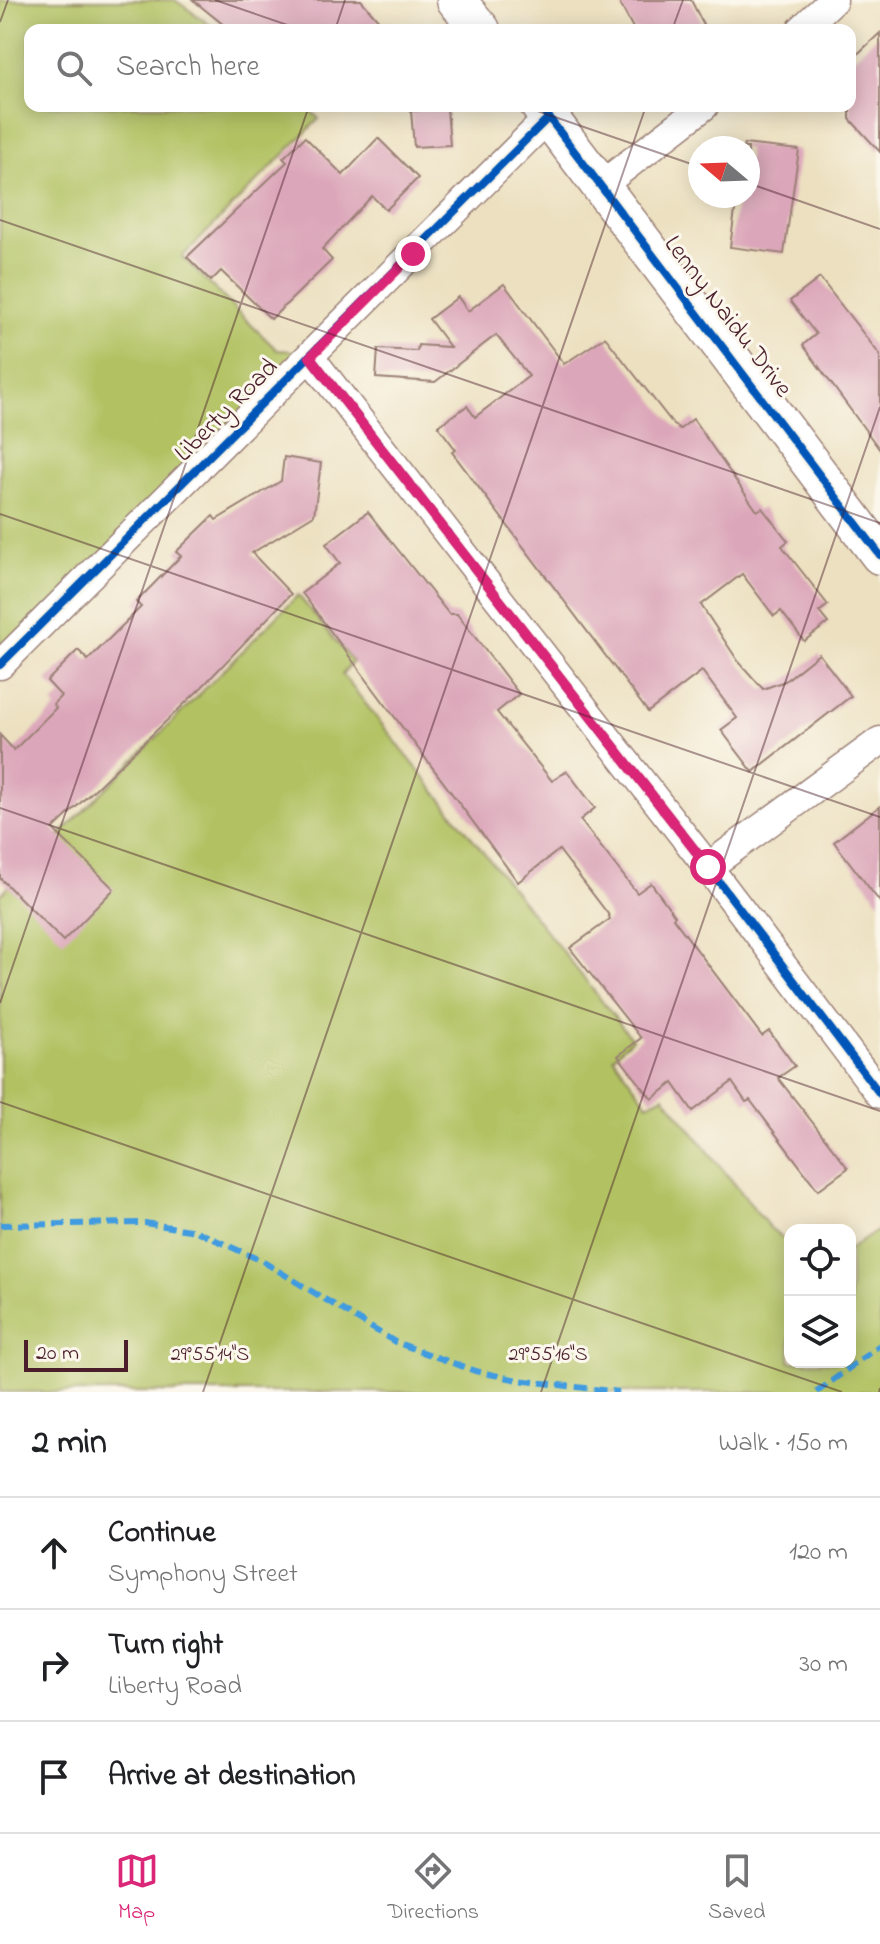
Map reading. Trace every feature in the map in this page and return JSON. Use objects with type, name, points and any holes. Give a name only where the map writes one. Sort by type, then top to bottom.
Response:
[{"type":"street","points":[[456,0],[476,24]]},
{"type":"street","points":[[807,24],[833,0]]},
{"type":"street","name":"Lenny Naidu Drive","points":[[545,112],[603,184],[880,555]]},
{"type":"street","name":"Liberty Road","points":[[0,665],[310,357],[545,112]]},
{"type":"street","points":[[603,184],[696,112]]},
{"type":"street","points":[[310,357],[708,867],[880,1094]]},
{"type":"street","points":[[708,867],[880,741]]},
{"type":"green space","points":[[0,0],[175,0],[209,24],[24,24],[24,112],[312,112],[319,119],[182,257],[277,350],[309,352],[0,663]]},
{"type":"green space","points":[[298,595],[353,662],[342,674],[632,1039],[613,1057],[648,1104],[664,1096],[769,1227],[784,1239],[784,1368],[856,1368],[856,1245],[880,1229],[880,1392],[0,1392],[0,895]]},
{"type":"building","points":[[193,0],[361,0],[382,24],[223,24]]},
{"type":"building","points":[[618,0],[691,0],[703,24],[631,24]]},
{"type":"building","points":[[880,33],[880,152],[850,119],[850,112],[856,112],[856,55]]},
{"type":"building","points":[[411,112],[447,112],[450,145],[414,147]]},
{"type":"building","points":[[305,137],[343,175],[378,138],[418,178],[386,210],[372,196],[322,249],[332,260],[271,319],[221,271],[211,281],[187,257],[287,162],[283,158]]},
{"type":"building","points":[[760,146],[799,150],[784,254],[730,247],[735,208],[760,208]]},
{"type":"building","points":[[820,278],[880,355],[880,450],[803,345],[816,334],[790,301]]},
{"type":"building","points":[[504,284],[564,364],[605,337],[674,425],[680,429],[693,419],[757,511],[762,508],[788,541],[782,546],[828,605],[819,612],[828,623],[804,641],[781,611],[774,616],[742,574],[701,605],[738,661],[763,689],[785,681],[819,654],[851,696],[753,772],[721,730],[737,718],[702,671],[648,712],[452,452],[456,450],[438,426],[467,406],[475,417],[529,376],[496,335],[435,382],[376,378],[378,349],[417,351],[418,345],[450,347],[429,319],[458,297],[468,311]]},
{"type":"building","points":[[284,457],[321,463],[314,515],[252,553],[291,594],[202,687],[53,829],[114,889],[63,941],[0,878],[0,735],[14,750],[56,708],[53,704],[61,696],[47,681],[78,650],[88,660],[141,607],[136,602],[181,556],[176,552],[213,516],[216,520],[281,481]]},
{"type":"building","points":[[368,512],[449,614],[457,614],[519,694],[497,712],[552,781],[567,771],[595,808],[580,820],[637,893],[651,883],[675,916],[673,918],[762,1036],[769,1031],[795,1066],[778,1078],[848,1168],[818,1190],[750,1100],[746,1102],[732,1082],[693,1111],[673,1083],[652,1099],[618,1056],[641,1038],[570,948],[610,919],[608,914],[559,850],[518,882],[302,593],[340,563],[326,544]]},
{"type":"building","points":[[880,806],[880,902],[834,842]]},
{"type":"marked path","points":[[0,1225],[145,1223],[196,1231],[262,1261],[395,1342],[475,1371],[518,1380],[619,1392]]},
{"type":"marked path","points":[[817,1392],[880,1345]]},
{"type":"cycle path","points":[[545,112],[880,555]]},
{"type":"cycle path","points":[[0,665],[549,117]]},
{"type":"cycle path","points":[[310,357],[708,867],[880,1094]]},
{"type":"route","points":[[413,254],[310,357],[708,867]]}]
